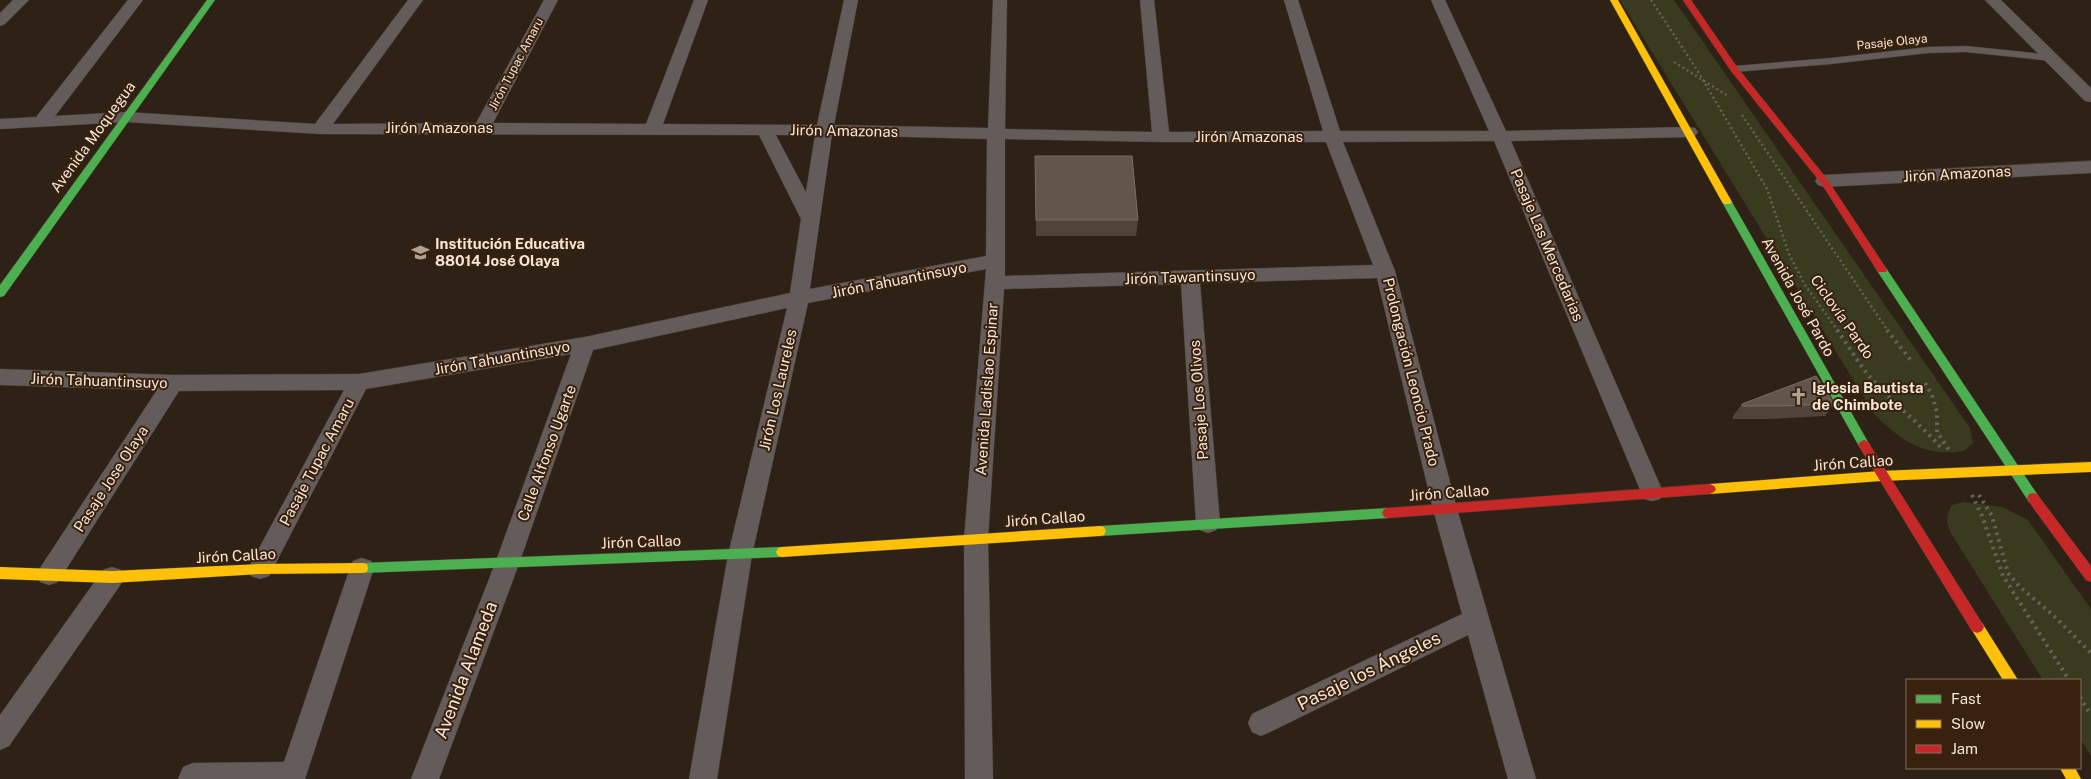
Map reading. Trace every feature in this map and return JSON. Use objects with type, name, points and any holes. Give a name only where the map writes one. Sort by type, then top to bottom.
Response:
[{"type":"main road","name":"Avenida Moquegua","points":[[0,293],[211,0]]},
{"type":"main road","name":"Avenida José Pardo","points":[[1614,0],[1881,476],[2010,679]]},
{"type":"main road","points":[[1687,0],[1734,69],[1824,181],[2013,470],[2091,576]]},
{"type":"main road","name":"Jirón Callao","points":[[0,573],[112,578],[260,568],[362,568],[508,561],[740,555],[1445,509],[1881,476],[2091,467]]},
{"type":"street","points":[[0,21],[22,0]]},
{"type":"street","points":[[42,121],[136,0]]},
{"type":"street","points":[[320,129],[416,0]]},
{"type":"street","name":"Jirón Tupac Amaru","points":[[482,128],[551,0]]},
{"type":"street","points":[[652,130],[701,0]]},
{"type":"street","name":"Jirón Los Laureles","points":[[703,779],[740,555],[799,298],[824,130],[851,0]]},
{"type":"street","name":"Avenida Ladislao Espinar","points":[[978,779],[976,539],[996,262],[996,134],[1000,0]]},
{"type":"street","points":[[1147,0],[1161,137]]},
{"type":"street","name":"Prolongación Leoncio Prado","points":[[1291,0],[1334,137],[1385,271],[1445,509],[1522,779]]},
{"type":"street","name":"Pasaje Las Mercedarias","points":[[1438,0],[1500,136],[1652,492]]},
{"type":"street","points":[[1992,0],[2091,97]]},
{"type":"street","name":"Jirón Amazonas","points":[[0,124],[126,116],[320,129],[824,130],[1161,137],[1500,136],[1688,132]]},
{"type":"street","points":[[765,130],[810,220]]},
{"type":"street","name":"Jirón Amazonas","points":[[1824,181],[2091,167]]},
{"type":"street","name":"Jirón Tahuantinsuyo","points":[[0,378],[173,383],[359,382],[585,344],[799,298],[996,262]]},
{"type":"street","name":"Jirón Tawantinsuyo","points":[[994,283],[1385,271]]},
{"type":"street","name":"Pasaje Los Olivos","points":[[1190,277],[1208,523]]},
{"type":"street","name":"Calle Alfonso Ugarte","points":[[508,561],[585,344]]},
{"type":"street","name":"Pasaje Tupac Amaru","points":[[260,568],[359,382]]},
{"type":"street","name":"Pasaje Jose Olaya","points":[[49,575],[173,383]]},
{"type":"street","name":"Avenida Alameda","points":[[425,779],[508,561]]},
{"type":"street","points":[[192,779],[193,776],[293,775],[362,568]]},
{"type":"street","points":[[0,737],[112,578]]},
{"type":"street","name":"Pasaje los Ángeles","points":[[1261,723],[1477,619]]},
{"type":"lane","name":"Pasaje Olaya","points":[[1734,69],[1966,49],[2052,58]]},
{"type":"path","name":"Ciclovía Pardo","points":[[1651,0],[1703,80],[1767,189],[1789,254],[1805,285],[1874,382],[1896,406],[1930,434],[1960,472],[1983,512],[1997,565],[2002,576],[2068,679]]},
{"type":"path","points":[[1673,61],[1730,97]]},
{"type":"path","points":[[1741,113],[1888,331],[1918,370]]},
{"type":"path","points":[[1923,379],[1932,395],[1937,412],[1937,432],[1960,472],[1992,516],[2008,573],[2020,588],[2052,614],[2091,653]]},
{"type":"path","points":[[2081,700],[2091,715]]},
{"type":"green space","points":[[1620,0],[1674,0],[1970,428],[1973,443],[1964,451],[1937,452],[1915,445],[1895,433],[1875,415]]},
{"type":"green space","points":[[1964,502],[2002,507],[2028,520],[2091,609],[2091,756],[2081,740],[2081,679],[2042,679],[1952,535],[1947,517],[1952,505]]},
{"type":"building","points":[[1035,156],[1132,156],[1138,220],[1036,220]]},
{"type":"building","points":[[1816,376],[1834,404],[1742,406],[1742,404]]},
{"type":"traffic: fast","points":[[0,293],[211,0]]},
{"type":"traffic: fast","points":[[1727,202],[1864,445]]},
{"type":"traffic: fast","points":[[1882,270],[2033,498]]},
{"type":"traffic: fast","points":[[1100,531],[1388,513]]},
{"type":"traffic: fast","points":[[362,568],[782,552]]},
{"type":"traffic: slow","points":[[1614,0],[1727,202]]},
{"type":"traffic: slow","points":[[1710,489],[1881,476],[2091,467]]},
{"type":"traffic: slow","points":[[782,552],[1100,531]]},
{"type":"traffic: slow","points":[[0,573],[112,577],[260,569],[362,568]]},
{"type":"traffic: slow","points":[[1977,627],[2010,679]]},
{"type":"traffic: slow","points":[[2068,769],[2074,779]]},
{"type":"traffic: jam","points":[[1687,0],[1734,69],[1824,181],[1882,270]]},
{"type":"traffic: jam","points":[[1864,445],[1977,627]]},
{"type":"traffic: jam","points":[[1388,513],[1710,489]]},
{"type":"traffic: jam","points":[[2033,498],[2091,576]]},
{"type":"place","name":"Institución Educativa 88014 José Olaya","points":[[421,253]]},
{"type":"place","name":"Iglesia Bautista de Chimbote","points":[[1798,397]]}]
